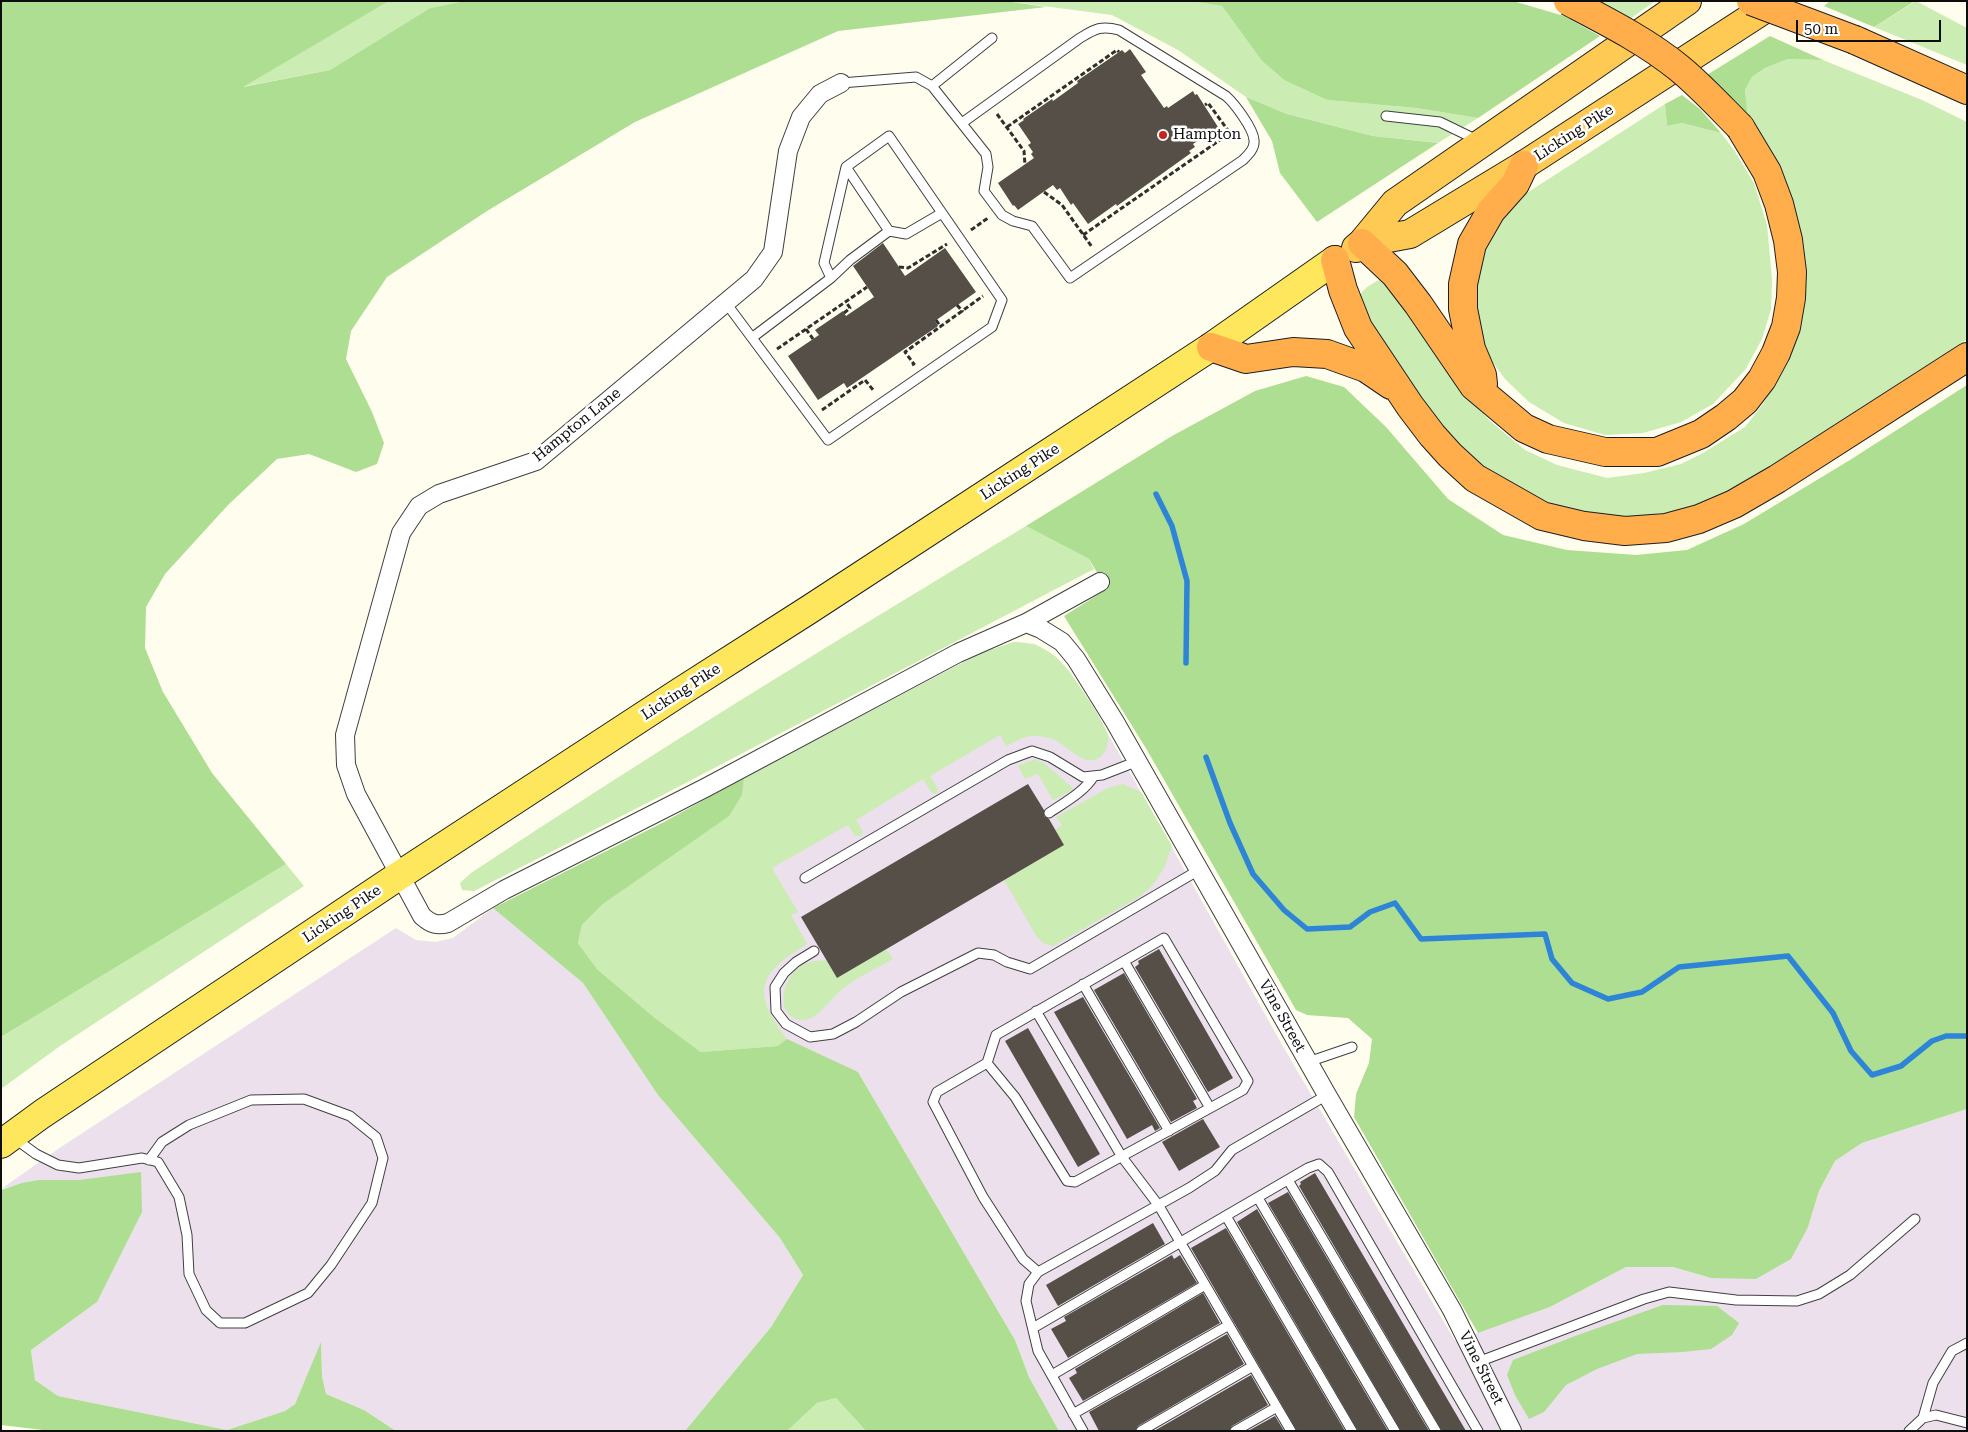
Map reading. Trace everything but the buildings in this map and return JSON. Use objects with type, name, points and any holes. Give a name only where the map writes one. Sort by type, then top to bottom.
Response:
[{"type":"highway","points":[[1362,244],[1395,274],[1418,304],[1474,386],[1524,428],[1548,439],[1605,452],[1657,452],[1693,438],[1726,417],[1745,401],[1762,379],[1776,353],[1786,327],[1792,272],[1788,240],[1776,196],[1767,172],[1740,127],[1678,67],[1630,35],[1568,1]]},
{"type":"highway","name":"Licking Pike","points":[[1362,244],[1395,203],[1687,1]]},
{"type":"highway","points":[[1751,1],[1855,40],[1967,90]]},
{"type":"highway","name":"Licking Pike","points":[[1335,260],[1362,244],[1410,234],[1524,165],[1777,1]]},
{"type":"highway","points":[[1485,395],[1482,375],[1470,341],[1464,309],[1463,284],[1472,244],[1491,210],[1515,184],[1524,165]]},
{"type":"highway","points":[[1335,260],[1343,290],[1358,328],[1432,435],[1476,478],[1542,516],[1584,526],[1625,530],[1666,528],[1700,519],[1734,504],[1777,479],[1967,357]]},
{"type":"highway","points":[[1210,347],[1246,359],[1293,352],[1327,354],[1366,368],[1404,396]]},
{"type":"main road","name":"Licking Pike","points":[[6,1140],[400,875],[1210,347],[1335,260]]},
{"type":"street","name":"Hampton Lane","points":[[842,82],[820,94],[801,118],[788,151],[773,252],[754,279],[536,461],[440,494],[418,506],[401,533],[346,735],[346,765],[356,794],[422,916],[427,921],[438,926],[448,923],[504,890],[705,788],[958,653],[1026,623],[1100,582]]},
{"type":"street","name":"Vine Street","points":[[1026,623],[1041,629],[1062,642],[1076,658],[1138,762],[1308,1062],[1452,1310],[1512,1431]]},
{"type":"lane","points":[[842,82],[916,77],[932,86],[986,154],[988,167],[984,191],[1002,215],[1032,226],[1070,278],[1243,160],[1251,152],[1255,141],[1251,129],[1231,101],[1216,89],[1119,30],[1106,26],[1080,38],[962,123]]},
{"type":"lane","points":[[932,86],[992,38]]},
{"type":"lane","points":[[1386,116],[1440,122],[1482,142]]},
{"type":"lane","points":[[726,303],[828,440],[992,327],[1002,300],[890,136],[846,167],[824,263],[831,278]]},
{"type":"lane","points":[[846,167],[889,231],[906,234],[942,213]]},
{"type":"lane","points":[[753,337],[889,231]]},
{"type":"lane","points":[[805,878],[1008,760],[1032,751],[1050,758],[1083,777],[1102,776],[1138,762]]},
{"type":"lane","points":[[1049,813],[1075,796],[1089,784],[1094,776]]},
{"type":"lane","points":[[814,951],[784,972],[775,987],[776,1011],[786,1024],[810,1037],[833,1034],[856,1022],[900,992],[978,953],[994,955],[1007,962],[1030,969],[1199,870]]},
{"type":"lane","points":[[987,1063],[1015,1097],[1066,1181],[1074,1182],[1243,1090],[1248,1081],[1164,938],[996,1035],[987,1063],[937,1092],[933,1102],[982,1197],[1023,1259],[1038,1272]]},
{"type":"lane","points":[[1124,961],[1210,1108]]},
{"type":"lane","points":[[1082,984],[1169,1131]]},
{"type":"lane","points":[[1036,1011],[1122,1157],[1158,1206],[1292,1431]]},
{"type":"lane","points":[[1308,1062],[1352,1047]]},
{"type":"lane","points":[[1083,1431],[1038,1351],[1026,1301],[1029,1284],[1038,1272],[1158,1206],[1215,1171],[1232,1150],[1327,1095]]},
{"type":"lane","points":[[6,1140],[58,1165],[79,1168],[142,1158],[149,1160],[158,1162],[179,1197],[187,1235],[189,1274],[206,1310],[220,1323],[246,1323],[308,1293],[331,1265],[372,1203],[383,1158],[376,1137],[350,1116],[304,1099],[251,1100],[189,1125],[162,1142],[149,1160]]},
{"type":"lane","points":[[1033,1328],[1288,1180],[1319,1164],[1328,1172],[1478,1431]]},
{"type":"lane","points":[[1288,1180],[1436,1431]]},
{"type":"lane","points":[[1258,1198],[1395,1431]]},
{"type":"lane","points":[[1226,1216],[1352,1431]]},
{"type":"lane","points":[[1478,1362],[1644,1299],[1669,1292],[1764,1301],[1797,1301],[1812,1297],[1820,1294],[1850,1274],[1915,1219]]},
{"type":"lane","points":[[1052,1376],[1205,1285]]},
{"type":"lane","points":[[1073,1414],[1229,1325]]},
{"type":"lane","points":[[1923,1418],[1933,1383],[1952,1351],[1967,1342]]},
{"type":"lane","points":[[1141,1431],[1253,1366]]},
{"type":"lane","points":[[1235,1431],[1277,1406]]},
{"type":"lane","points":[[1909,1431],[1923,1418],[1936,1415],[1967,1423]]},
{"type":"path","points":[[1007,127],[1117,50],[1119,52]]},
{"type":"path","points":[[990,103],[1024,151],[1025,165]]},
{"type":"path","points":[[1083,235],[1230,133],[1208,103],[1205,105]]},
{"type":"path","points":[[1044,192],[1062,205],[1100,257]]},
{"type":"path","points":[[960,238],[999,210]]},
{"type":"path","points":[[899,266],[908,268],[946,243],[952,250]]},
{"type":"path","points":[[782,357],[777,350],[867,287]]},
{"type":"path","points":[[906,369],[914,364],[904,351],[984,297],[978,289]]},
{"type":"path","points":[[844,312],[850,308],[846,302]]},
{"type":"path","points":[[958,305],[963,312]]},
{"type":"path","points":[[936,320],[941,327]]},
{"type":"path","points":[[806,329],[813,339]]},
{"type":"path","points":[[820,412],[865,380],[873,392],[881,386]]},
{"type":"shaded area","points":[[1014,642],[1035,644],[1056,657],[1070,672],[1095,711],[1281,1043],[1455,1341],[1550,1307],[1626,1267],[1673,1267],[1711,1278],[1808,1227],[1819,1191],[1835,1161],[1862,1143],[1967,1109],[1967,1431],[1059,1431],[1029,1377],[1015,1340],[858,1072],[779,1046],[582,925],[742,795],[744,778],[981,653]]},
{"type":"shaded area","points":[[493,908],[583,983],[658,1095],[780,1238],[803,1275],[771,1327],[685,1431],[396,1431],[364,1410],[326,1394],[322,1376],[321,1344],[295,1404],[285,1411],[227,1430],[58,1396],[35,1380],[31,1350],[97,1302],[79,1180],[38,1180],[1,1189],[58,1149],[396,928],[416,940],[436,942],[453,938]]},
{"type":"green space","points":[[1,1],[389,1],[243,87],[330,70],[430,8],[465,1],[1005,1],[1046,7],[838,31],[635,122],[487,211],[387,277],[351,331],[346,359],[372,412],[384,443],[377,464],[356,472],[309,454],[277,459],[228,505],[165,574],[146,607],[145,648],[163,692],[212,773],[286,864],[1,1037]]},
{"type":"green space","points":[[389,1],[465,1],[430,8],[330,70],[241,87]]},
{"type":"green space","points":[[1005,1],[1190,1],[1222,6],[1262,61],[1284,80],[1327,100],[1416,108],[1478,118],[1438,143],[1373,136],[1287,114],[1246,97],[1178,50],[1112,15]]},
{"type":"green space","points":[[1190,1],[1513,1],[1564,16],[1600,36],[1478,118],[1416,108],[1327,100],[1284,80],[1262,61],[1222,6]]},
{"type":"green space","points":[[1587,1],[1655,1],[1627,21]]},
{"type":"green space","points":[[1830,1],[1915,1],[1874,27],[1824,6]]},
{"type":"green space","points":[[1916,1],[1967,28],[1967,65],[1874,27]]},
{"type":"green space","points":[[1770,36],[1823,60],[1788,59],[1765,68],[1752,77],[1745,90],[1748,118],[1702,78]]},
{"type":"green space","points":[[1788,59],[1823,60],[1922,100],[1967,122],[1967,339],[1721,498],[1673,512],[1614,518],[1563,510],[1514,491],[1472,461],[1424,403],[1358,306],[1362,293],[1367,287],[1379,280],[1390,282],[1468,397],[1490,421],[1525,450],[1557,465],[1607,478],[1644,473],[1681,464],[1703,453],[1745,427],[1763,404],[1789,359],[1796,337],[1806,288],[1797,223],[1748,118],[1745,90],[1752,77],[1765,68]]},
{"type":"green space","points":[[1682,95],[1700,109],[1721,133],[1682,123],[1667,126],[1665,104]]},
{"type":"green space","points":[[1246,97],[1287,114],[1373,136],[1438,143],[1317,222],[1280,173],[1272,141]]},
{"type":"green space","points":[[1665,104],[1667,126],[1682,123],[1721,133],[1754,183],[1767,225],[1772,279],[1771,309],[1762,339],[1745,370],[1713,404],[1681,422],[1643,433],[1605,435],[1564,423],[1529,402],[1505,379],[1488,356],[1476,322],[1474,283],[1480,253],[1496,223],[1516,200]]},
{"type":"green space","points":[[1306,376],[1344,387],[1386,427],[1448,499],[1503,535],[1567,550],[1636,555],[1687,550],[1744,524],[1850,460],[1967,385],[1967,1109],[1862,1143],[1835,1161],[1819,1191],[1808,1227],[1791,1259],[1756,1279],[1711,1278],[1673,1267],[1626,1267],[1550,1307],[1478,1333],[1354,1117],[1356,1094],[1369,1063],[1372,1039],[1348,1018],[1307,1015],[1296,1010],[1147,750],[1064,616],[1107,589],[1089,559],[1026,526],[1172,436],[1255,391]]},
{"type":"green space","points":[[1026,526],[1089,559],[1094,569],[655,799],[474,891],[462,890],[460,883],[471,873],[539,828],[747,696]]},
{"type":"green space","points":[[1014,642],[1041,647],[1061,662],[1076,681],[1104,726],[1108,739],[1104,752],[1095,760],[1089,760],[1083,759],[1050,738],[1030,736],[1006,746],[1000,735],[930,776],[938,789],[936,794],[932,793],[923,779],[856,820],[863,832],[861,836],[855,836],[848,825],[772,868],[798,912],[791,915],[807,944],[778,965],[765,985],[768,1008],[787,1039],[779,1046],[701,1052],[655,1018],[597,969],[578,943],[582,925],[603,904],[662,862],[742,795],[744,778],[981,653]]},
{"type":"green space","points":[[1035,759],[1045,764],[1074,789],[1053,800],[1038,774],[1025,779],[1018,766]]},
{"type":"green space","points":[[744,778],[742,795],[729,816],[603,904],[582,925],[578,943],[597,969],[655,1018],[701,1052],[778,1046],[787,1039],[858,1072],[1015,1340],[1029,1377],[1059,1431],[866,1431],[836,1398],[817,1403],[787,1431],[685,1431],[771,1327],[803,1275],[780,1238],[658,1095],[583,983],[493,908],[664,822]]},
{"type":"green space","points":[[1123,784],[1141,792],[1172,846],[1164,868],[1152,886],[1139,897],[1053,946],[1045,944],[1037,937],[1004,880],[1064,845],[1055,830],[1062,825],[1056,817],[1108,788]]},
{"type":"green space","points":[[286,864],[304,886],[60,1046],[1,1089],[1,1037]]},
{"type":"green space","points":[[886,949],[893,959],[846,986],[812,1018],[798,1020],[788,1013],[783,1000],[784,993],[789,979],[801,966],[812,961],[827,961],[837,978]]},
{"type":"green space","points":[[141,1172],[142,1212],[97,1302],[31,1350],[35,1380],[58,1396],[227,1430],[285,1411],[295,1404],[321,1342],[322,1376],[326,1394],[364,1410],[396,1431],[51,1431],[1,1425],[1,1190],[38,1180],[79,1180]]},
{"type":"green space","points":[[1663,1305],[1717,1306],[1739,1323],[1732,1335],[1711,1349],[1637,1354],[1597,1369],[1566,1385],[1544,1412],[1529,1419],[1515,1395],[1507,1375],[1513,1360]]},
{"type":"green space","points":[[836,1398],[866,1431],[787,1431],[817,1403]]},
{"type":"waterway","points":[[1156,494],[1172,526],[1187,581],[1186,663]]},
{"type":"waterway","points":[[1206,757],[1230,823],[1253,874],[1284,910],[1307,929],[1350,927],[1370,912],[1395,903],[1421,939],[1545,934],[1552,959],[1572,983],[1608,999],[1642,992],[1679,967],[1788,956],[1833,1013],[1851,1051],[1872,1075],[1901,1066],[1932,1041],[1946,1036],[1967,1036]]},
{"type":"place","name":"Hampton","points":[[1163,135]]}]
